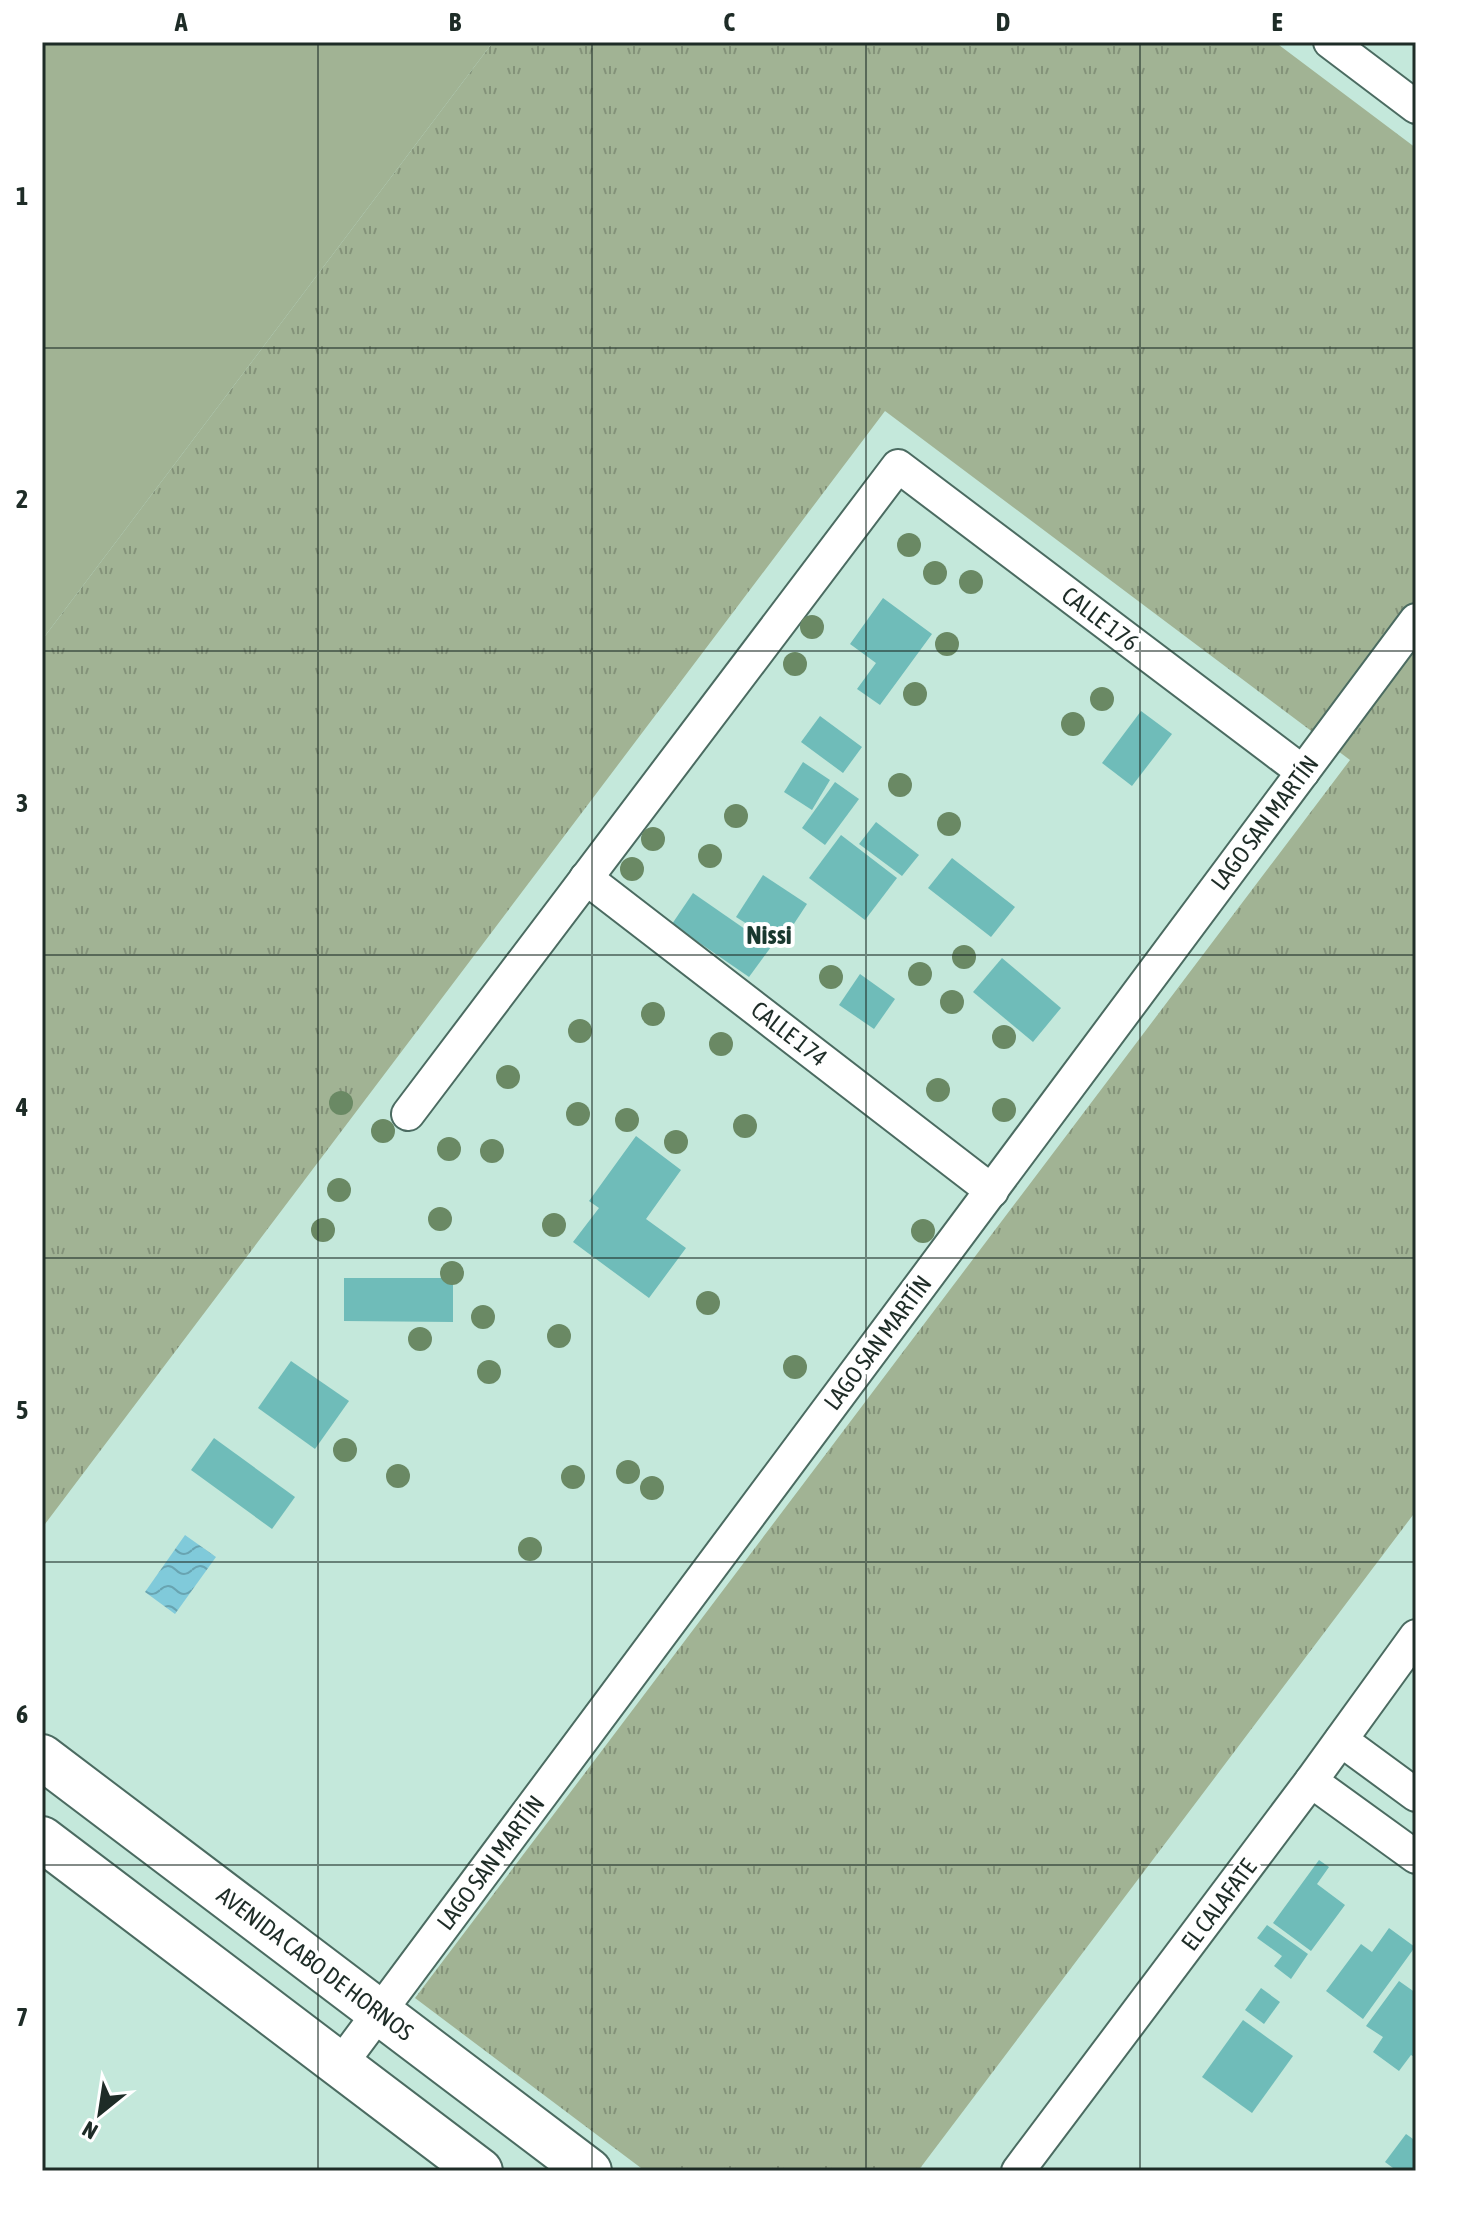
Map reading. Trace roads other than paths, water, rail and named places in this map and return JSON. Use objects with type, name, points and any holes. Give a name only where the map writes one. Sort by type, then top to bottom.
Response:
[{"type":"main road","name":"AVENIDA CABO DE HORNOS","points":[[42,1757],[589,2171]]},
{"type":"main road","points":[[42,1839],[480,2171]]},
{"type":"street","points":[[1330,42],[1416,107]]},
{"type":"street","name":"CALLE 176","points":[[586,878],[898,466],[1303,772]]},
{"type":"street","name":"LAGO SAN MARTÍN","points":[[340,2065],[1416,620]]},
{"type":"street","points":[[408,1114],[586,878]]},
{"type":"street","name":"CALLE 174","points":[[586,878],[992,1191]]},
{"type":"street","name":"EL CALAFATE","points":[[1018,2171],[1416,1636]]},
{"type":"street","points":[[1341,1740],[1416,1795]]},
{"type":"street","points":[[1311,1781],[1416,1857]]},
{"type":"water","points":[[185,1535],[216,1557],[175,1614],[145,1592]]},
{"type":"district","name":"Nissi","points":[[769,935]]}]
